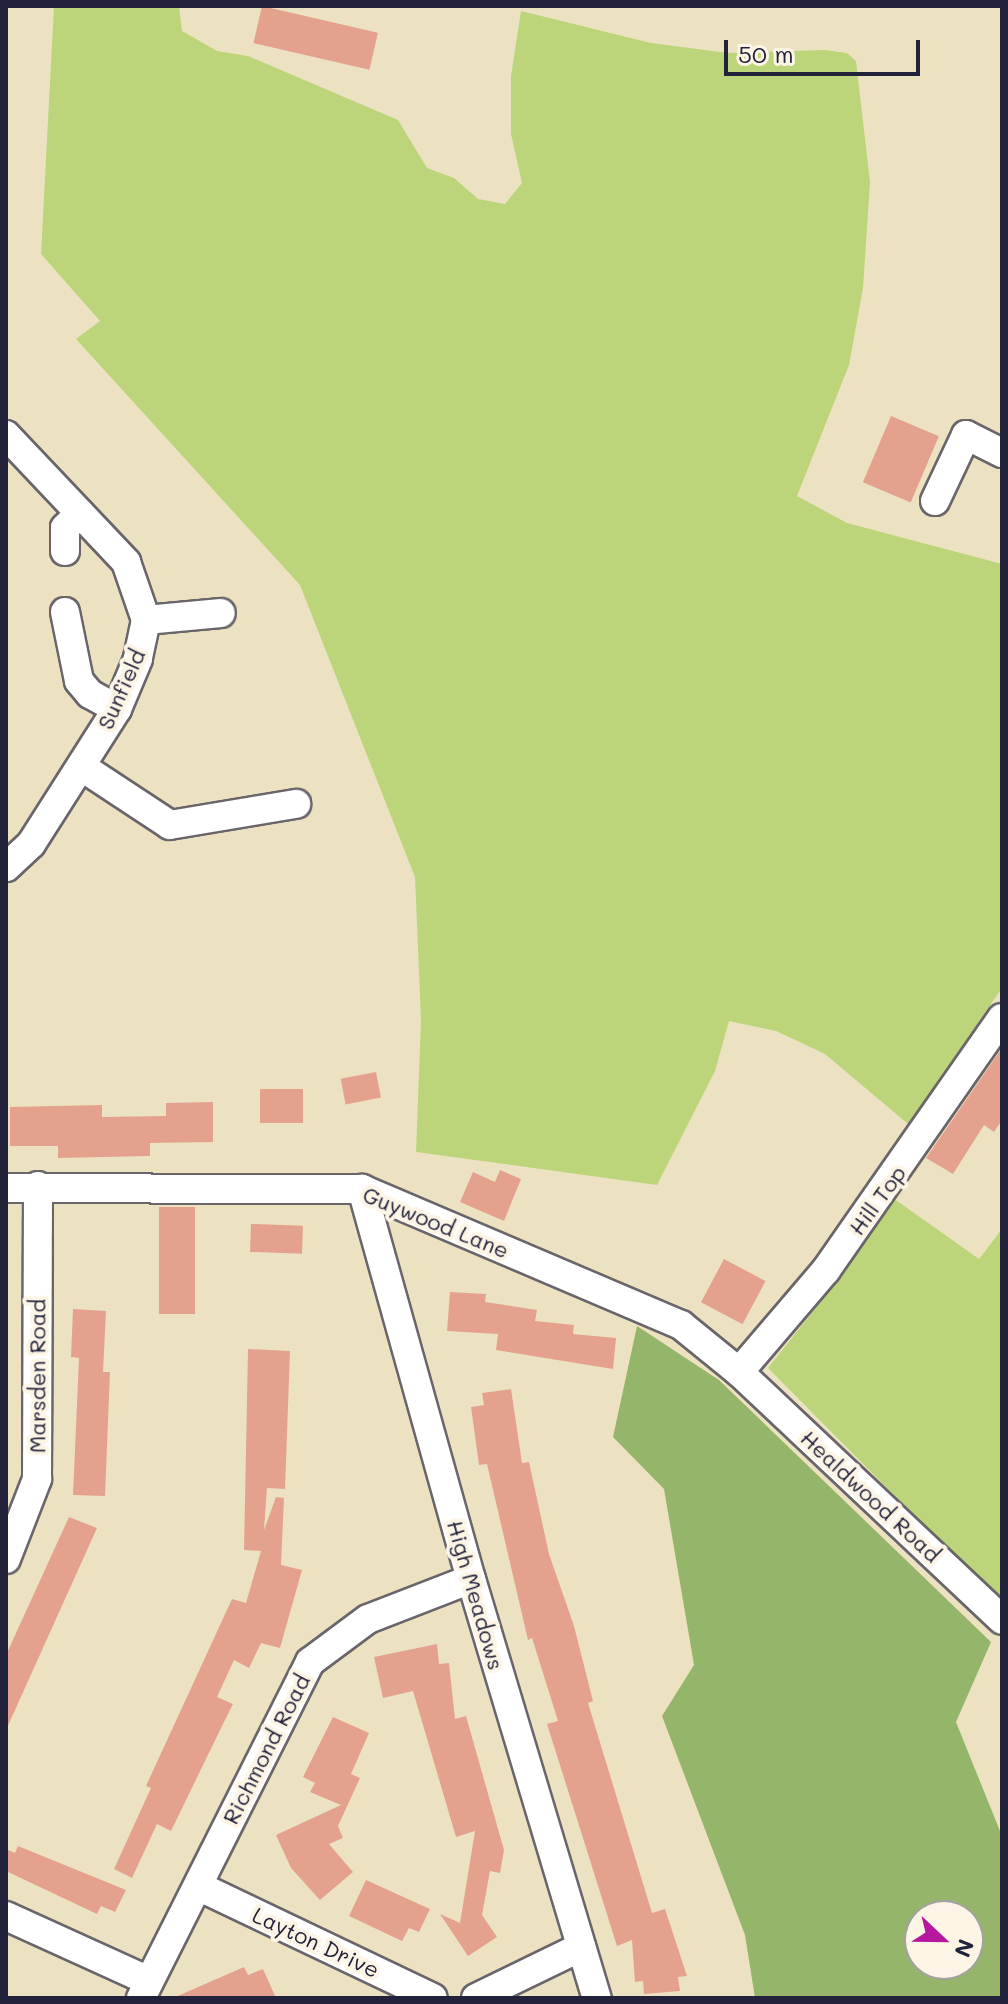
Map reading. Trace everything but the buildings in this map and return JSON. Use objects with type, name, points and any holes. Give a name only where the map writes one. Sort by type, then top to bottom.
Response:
[{"type":"street","name":"Sunfield","points":[[6,435],[126,562],[146,620],[138,659],[117,709],[31,844],[6,867]]},
{"type":"street","points":[[935,501],[966,435],[1002,453]]},
{"type":"street","points":[[65,551],[65,528],[80,513]]},
{"type":"street","points":[[65,612],[79,681],[90,694],[117,709]]},
{"type":"street","points":[[146,620],[221,613]]},
{"type":"street","points":[[82,767],[170,825],[296,804]]},
{"type":"street","name":"Hill Top","points":[[739,1372],[826,1270],[1002,1018]]},
{"type":"street","name":"Marsden Road","points":[[6,1559],[37,1479],[38,1186]]},
{"type":"street","name":"Guywood Lane","points":[[6,1188],[362,1189],[681,1325],[739,1372]]},
{"type":"street","name":"High Meadows","points":[[362,1189],[471,1579],[597,1998]]},
{"type":"street","name":"Healdwood Road","points":[[739,1372],[1002,1620]]},
{"type":"street","name":"Richmond Road","points":[[145,1990],[310,1662],[368,1619],[471,1579]]},
{"type":"street","name":"Layton Drive","points":[[198,1886],[433,1998]]},
{"type":"street","points":[[6,1916],[145,1990]]},
{"type":"street","points":[[476,1998],[581,1947]]},
{"type":"green space","points":[[54,6],[179,6],[182,31],[217,51],[248,56],[398,120],[427,168],[454,178],[478,199],[505,204],[522,183],[511,134],[511,76],[521,11],[651,43],[728,53],[825,50],[847,53],[856,61],[870,182],[863,288],[849,365],[797,496],[847,523],[1002,564],[1002,988],[931,1091],[914,1129],[825,1054],[776,1031],[729,1021],[715,1071],[657,1185],[416,1152],[421,1020],[415,877],[300,585],[76,339],[100,321],[41,254]]},
{"type":"green space","points":[[893,1198],[979,1259],[1002,1229],[1002,1604],[768,1368],[842,1275]]},
{"type":"green space","points":[[637,1326],[719,1380],[991,1642],[956,1722],[1002,1836],[1002,1998],[755,1998],[745,1935],[662,1716],[694,1665],[664,1489],[613,1437]]}]
